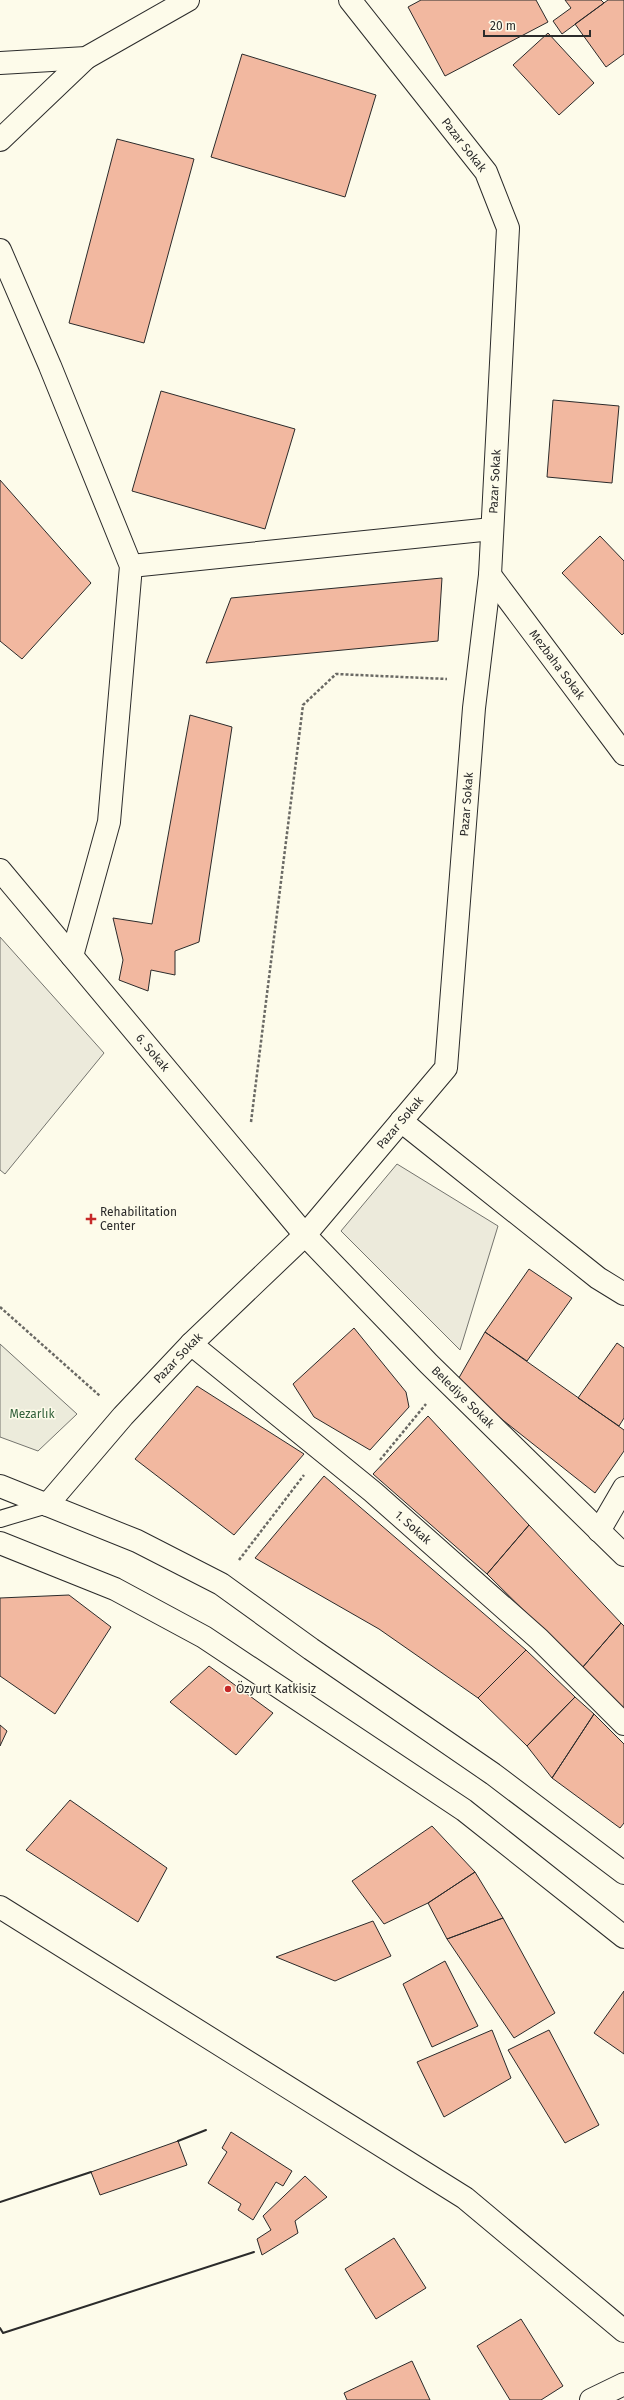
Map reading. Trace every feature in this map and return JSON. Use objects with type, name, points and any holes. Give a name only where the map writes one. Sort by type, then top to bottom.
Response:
[{"type":"street","points":[[0,140],[86,58],[188,0]]},
{"type":"street","name":"Pazar Sokak","points":[[47,1505],[123,1416],[191,1344],[305,1234],[446,1068],[478,680],[490,575],[508,228],[486,172],[350,0]]},
{"type":"street","points":[[0,63],[86,58]]},
{"type":"street","points":[[0,250],[50,366],[131,566],[109,822],[72,956]]},
{"type":"street","points":[[131,566],[492,529]]},
{"type":"street","name":"Mezbaha Sokak","points":[[490,575],[624,754]]},
{"type":"street","name":"6. Sokak","points":[[0,870],[305,1234]]},
{"type":"street","points":[[401,1121],[598,1278],[624,1294]]},
{"type":"street","name":"Belediye Sokak","points":[[305,1234],[446,1381],[624,1555]]},
{"type":"street","name":"1. Sokak","points":[[191,1344],[361,1483],[539,1639],[624,1724]]},
{"type":"street","points":[[0,1486],[137,1541],[220,1584],[311,1649],[493,1774],[624,1873]]},
{"type":"street","points":[[599,1531],[624,1488]]},
{"type":"street","points":[[0,1543],[115,1589],[204,1637],[281,1690],[464,1810],[624,1937]]},
{"type":"street","points":[[0,1907],[465,2198],[624,2330]]},
{"type":"street","points":[[591,2400],[624,2384]]},
{"type":"lane","points":[[0,1519],[47,1505]]},
{"type":"path","points":[[246,1164],[302,705],[336,674],[478,680]]},
{"type":"path","points":[[0,1308],[123,1416]]},
{"type":"path","points":[[361,1483],[446,1381]]},
{"type":"path","points":[[220,1584],[323,1451]]},
{"type":"green space","name":"Mezarlık","points":[[0,1344],[77,1414],[38,1451],[0,1437]]},
{"type":"shaded area","points":[[0,937],[104,1053],[5,1174],[0,1170]]},
{"type":"shaded area","points":[[397,1164],[498,1226],[460,1350],[341,1231]]},
{"type":"building","points":[[421,0],[536,0],[548,22],[445,76],[408,7]]},
{"type":"building","points":[[565,0],[601,0],[604,3],[562,34],[553,21],[571,8]]},
{"type":"building","points":[[608,0],[624,0],[624,54],[606,67],[575,24]]},
{"type":"building","points":[[548,33],[594,83],[559,115],[513,65]]},
{"type":"building","points":[[242,54],[376,95],[345,197],[211,157]]},
{"type":"building","points":[[117,139],[194,159],[144,343],[69,323]]},
{"type":"building","points":[[161,391],[295,429],[265,529],[132,491]]},
{"type":"building","points":[[553,400],[619,406],[612,483],[547,477]]},
{"type":"building","points":[[0,480],[91,583],[22,659],[0,641]]},
{"type":"building","points":[[600,536],[624,561],[624,633],[622,635],[562,573]]},
{"type":"building","points":[[442,578],[438,641],[206,663],[231,598]]},
{"type":"building","points":[[190,715],[232,727],[199,942],[175,951],[175,975],[151,970],[148,991],[119,980],[123,960],[113,918],[152,924]]},
{"type":"building","points":[[529,1269],[572,1298],[527,1361],[485,1332]]},
{"type":"building","points":[[354,1328],[406,1392],[409,1407],[370,1450],[314,1417],[293,1384]]},
{"type":"building","points":[[485,1332],[624,1430],[624,1451],[595,1493],[456,1383]]},
{"type":"building","points":[[617,1343],[624,1348],[624,1418],[619,1426],[578,1398]]},
{"type":"building","points":[[197,1386],[304,1454],[234,1535],[135,1459]]},
{"type":"building","points":[[428,1416],[529,1525],[487,1574],[373,1474]]},
{"type":"building","points":[[324,1476],[526,1650],[478,1698],[379,1629],[255,1558]]},
{"type":"building","points":[[529,1525],[621,1623],[582,1668],[487,1574]]},
{"type":"building","points":[[69,1595],[111,1627],[55,1714],[0,1676],[0,1598]]},
{"type":"building","points":[[621,1623],[624,1626],[624,1713],[582,1668]]},
{"type":"building","points":[[526,1650],[575,1697],[527,1746],[478,1698]]},
{"type":"building","points":[[209,1666],[273,1713],[236,1755],[170,1702]]},
{"type":"building","points":[[575,1697],[594,1714],[552,1778],[527,1746]]},
{"type":"building","points":[[594,1714],[624,1744],[624,1823],[620,1828],[552,1778]]},
{"type":"building","points":[[0,1725],[7,1731],[0,1746]]},
{"type":"building","points":[[70,1800],[167,1868],[138,1922],[26,1850]]},
{"type":"building","points":[[432,1826],[475,1872],[428,1903],[384,1924],[352,1881]]},
{"type":"building","points":[[475,1872],[503,1918],[447,1939],[428,1903]]},
{"type":"building","points":[[503,1918],[555,2013],[514,2038],[447,1939]]},
{"type":"building","points":[[373,1921],[391,1956],[335,1981],[276,1957]]},
{"type":"building","points":[[445,1961],[478,2026],[432,2047],[403,1984]]},
{"type":"building","points":[[624,1991],[624,2054],[594,2033]]},
{"type":"building","points":[[492,2030],[511,2078],[444,2117],[417,2062]]},
{"type":"building","points":[[549,2030],[599,2125],[565,2143],[508,2050]]},
{"type":"building","points":[[231,2132],[292,2171],[283,2186],[276,2182],[253,2220],[238,2210],[241,2204],[208,2183],[227,2152],[222,2148]]},
{"type":"building","points":[[178,2141],[187,2165],[100,2195],[91,2172]]},
{"type":"building","points":[[305,2176],[327,2197],[295,2221],[298,2233],[262,2255],[257,2239],[271,2230],[263,2216]]},
{"type":"building","points":[[394,2238],[426,2288],[376,2319],[345,2269]]},
{"type":"building","points":[[521,2319],[563,2386],[541,2400],[510,2400],[477,2346]]},
{"type":"building","points":[[412,2361],[430,2400],[347,2400],[344,2393]]},
{"type":"wall","points":[[178,2141],[206,2130]]},
{"type":"wall","points":[[0,2202],[91,2172]]},
{"type":"wall","points":[[0,2328],[3,2333],[254,2252]]},
{"type":"place","name":"Rehabilitation Center","points":[[91,1219]]},
{"type":"place","name":"Özyurt Katkisiz","points":[[228,1689]]}]
